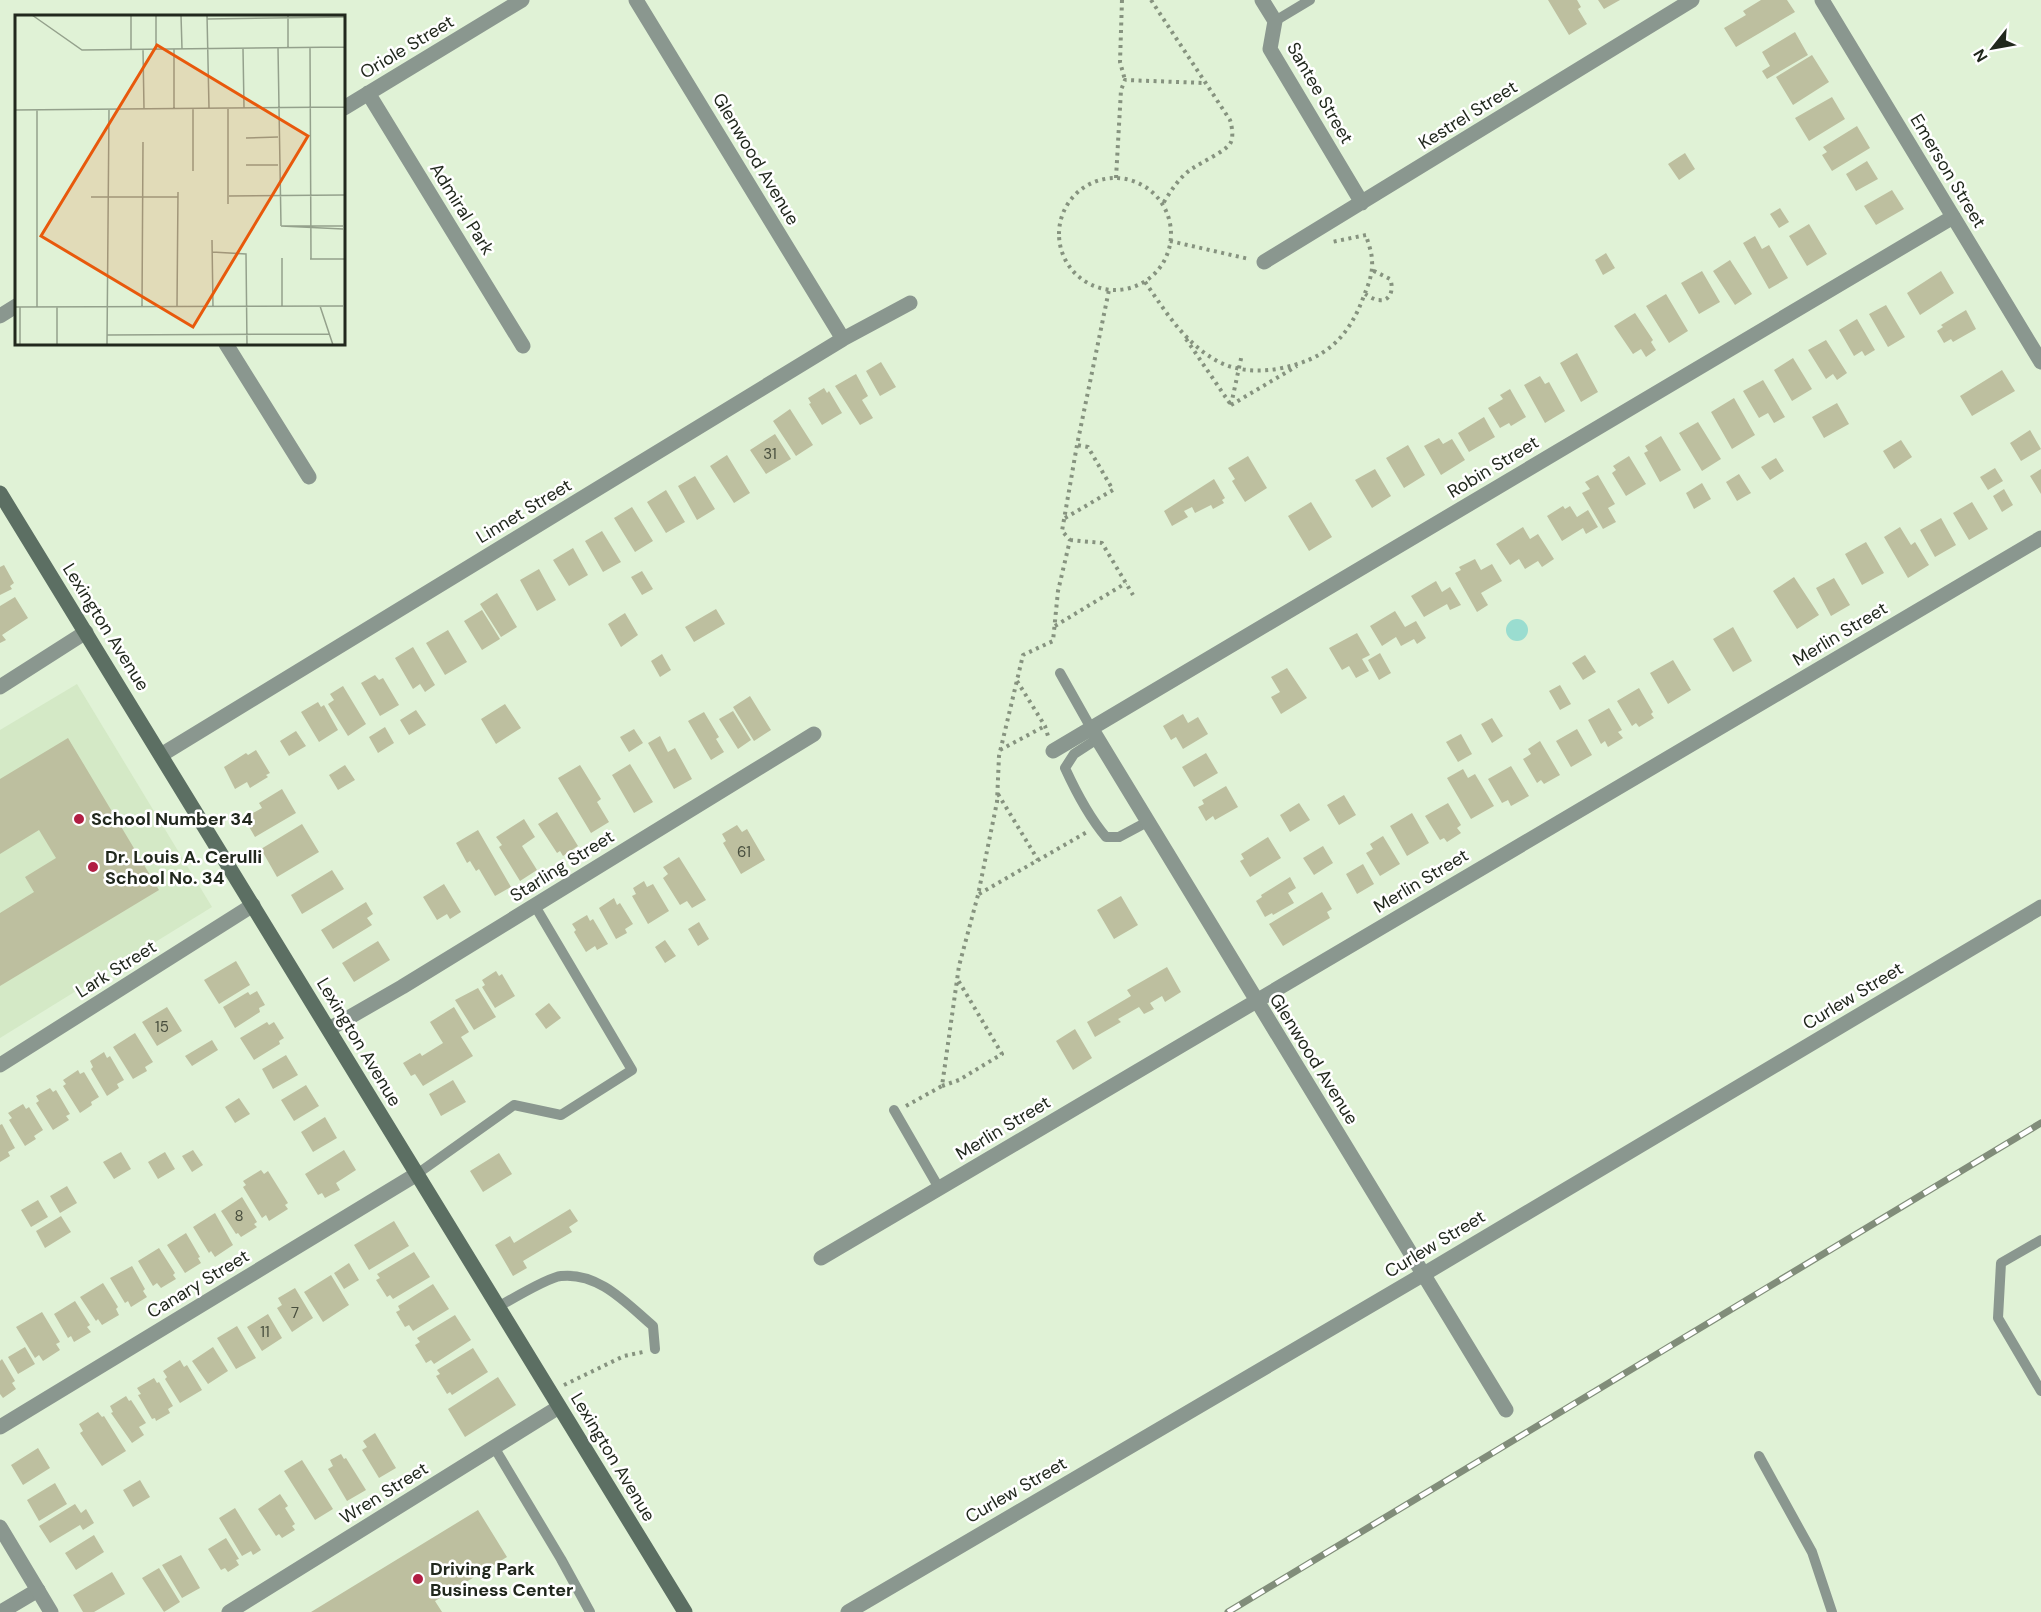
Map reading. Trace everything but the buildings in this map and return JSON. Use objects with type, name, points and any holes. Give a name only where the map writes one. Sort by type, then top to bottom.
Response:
[{"type":"main road","name":"Lexington Avenue","points":[[0,493],[685,1612]]},
{"type":"street","name":"Oriole Street","points":[[345,107],[522,0]]},
{"type":"street","name":"Glenwood Avenue","points":[[636,0],[843,339]]},
{"type":"street","points":[[1262,0],[1275,21]]},
{"type":"street","name":"Kestrel Street","points":[[1264,262],[1692,0]]},
{"type":"street","name":"Emerson Street","points":[[1822,0],[2041,362]]},
{"type":"street","name":"Santee Street","points":[[1275,21],[1270,49],[1362,203]]},
{"type":"street","name":"Admiral Park","points":[[368,93],[523,346]]},
{"type":"street","name":"Robin Street","points":[[1053,751],[1094,734],[1953,217]]},
{"type":"street","name":"Linnet Street","points":[[161,755],[843,339],[910,303]]},
{"type":"street","points":[[0,316],[15,307]]},
{"type":"street","points":[[227,345],[309,477]]},
{"type":"street","name":"Merlin Street","points":[[821,1258],[2041,538]]},
{"type":"street","points":[[0,687],[86,632]]},
{"type":"street","name":"Starling Street","points":[[329,1029],[402,987],[814,734]]},
{"type":"street","name":"Glenwood Avenue","points":[[1094,734],[1506,1410]]},
{"type":"street","name":"Lark Street","points":[[0,1065],[253,905]]},
{"type":"street","name":"Curlew Street","points":[[848,1612],[1424,1274],[2041,907]]},
{"type":"street","name":"Canary Street","points":[[0,1427],[417,1174]]},
{"type":"street","name":"Wren Street","points":[[229,1612],[560,1407]]},
{"type":"street","points":[[0,1527],[51,1612]]},
{"type":"street","points":[[2,1612],[38,1590]]},
{"type":"lane","points":[[1275,21],[1310,0]]},
{"type":"lane","points":[[1060,673],[1094,734],[1074,754],[1065,768],[1072,785],[1097,827],[1106,837],[1119,837],[1147,822]]},
{"type":"lane","points":[[417,1174],[514,1105],[561,1114],[632,1070],[535,906]]},
{"type":"lane","points":[[894,1111],[939,1188]]},
{"type":"lane","points":[[2041,1240],[2001,1263],[1998,1318],[2041,1391]]},
{"type":"lane","points":[[498,1307],[560,1276],[588,1278],[617,1295],[653,1326],[655,1349]]},
{"type":"lane","points":[[494,1448],[590,1612]]},
{"type":"lane","points":[[1758,1456],[1812,1552],[1832,1612]]},
{"type":"path","points":[[1116,178],[1118,174],[1120,90],[1125,80],[1120,62],[1122,0]]},
{"type":"path","points":[[1151,0],[1230,120],[1233,131],[1230,144],[1178,180],[1162,205]]},
{"type":"path","points":[[1125,80],[1205,83]]},
{"type":"path","points":[[1116,178],[1130,180],[1154,194],[1162,205],[1170,228],[1170,241],[1166,257],[1157,271],[1145,282],[1128,289],[1110,290],[1091,285],[1075,274],[1064,259],[1059,240],[1060,221],[1068,204],[1081,190],[1097,181],[1116,178]]},
{"type":"path","points":[[1231,405],[1325,351],[1346,334],[1365,294],[1372,270],[1366,234]]},
{"type":"path","points":[[1170,241],[1264,262]]},
{"type":"path","points":[[1365,294],[1382,300],[1390,296],[1392,292],[1390,279],[1372,270]]},
{"type":"path","points":[[1145,282],[1231,405]]},
{"type":"path","points":[[1110,290],[1077,445],[1062,531],[1070,540],[1101,543],[1133,595]]},
{"type":"path","points":[[1181,333],[1213,358],[1238,369],[1269,370],[1304,361]]},
{"type":"path","points":[[1231,405],[1242,354]]},
{"type":"path","points":[[1064,518],[1113,490],[1088,447],[1077,445]]},
{"type":"path","points":[[942,1086],[959,966],[978,895],[998,793],[1000,751],[1023,655],[1053,641],[1058,591],[1070,540]]},
{"type":"path","points":[[1054,626],[1126,583]]},
{"type":"path","points":[[1017,681],[1045,726],[1053,751]]},
{"type":"path","points":[[1000,751],[1045,726]]},
{"type":"path","points":[[998,793],[1038,860]]},
{"type":"path","points":[[978,895],[1097,827]]},
{"type":"path","points":[[894,1111],[942,1086],[959,1080],[1002,1054],[957,979]]},
{"type":"path","points":[[550,1392],[624,1356],[655,1349]]},
{"type":"shaded area","name":"School Number 34","points":[[77,684],[212,907],[0,1038],[0,730]]},
{"type":"water","points":[[1517,619],[1525,622],[1528,630],[1525,638],[1517,641],[1509,638],[1506,630],[1509,622]]},
{"type":"railway","points":[[1228,1612],[2041,1123]]},
{"type":"place","name":"School Number 34","points":[[79,819]]},
{"type":"place","name":"Dr. Louis A. Cerulli School No. 34","points":[[93,867]]},
{"type":"place","name":"Driving Park Business Center","points":[[418,1579]]}]
